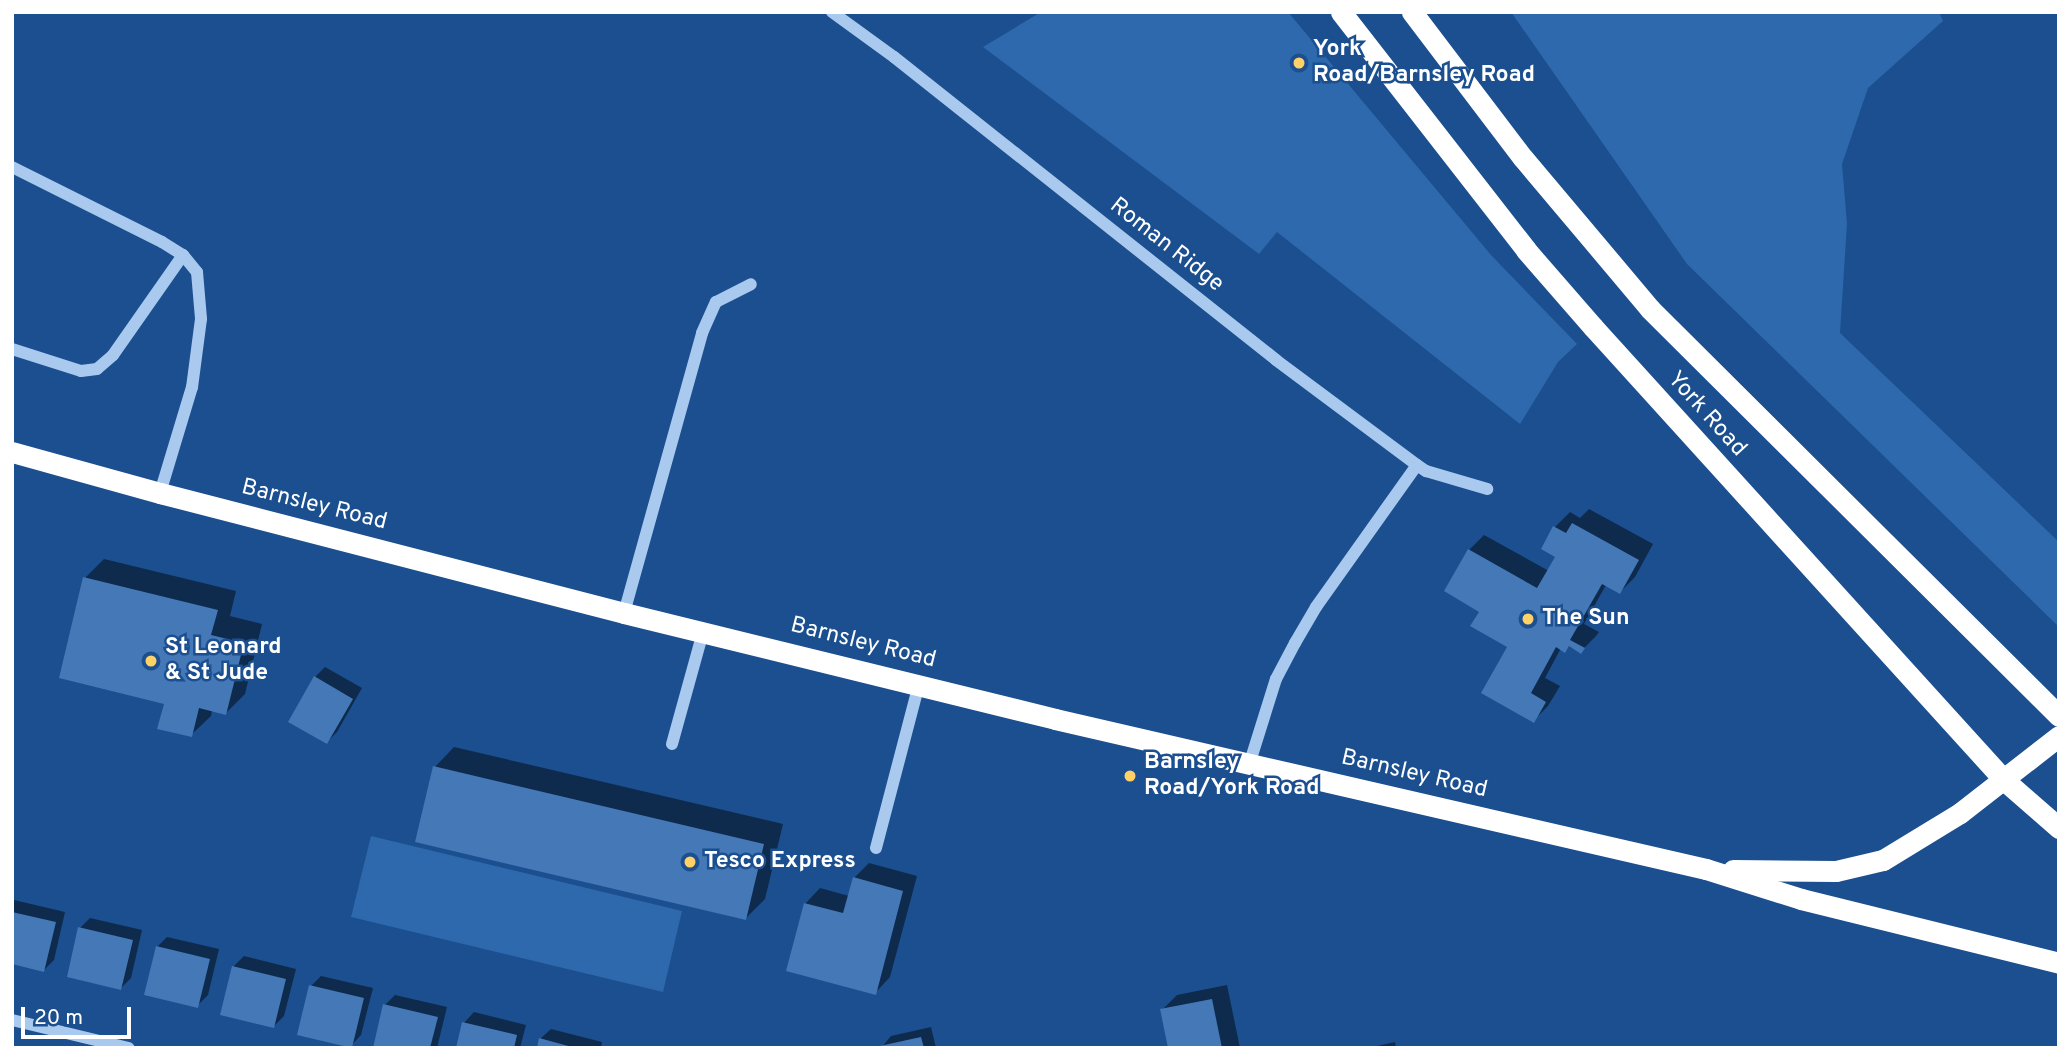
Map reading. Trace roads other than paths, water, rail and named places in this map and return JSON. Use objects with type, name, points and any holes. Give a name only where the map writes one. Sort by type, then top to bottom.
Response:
[{"type":"highway","name":"York Road","points":[[1340,12],[1526,250],[1707,457],[2004,780],[2059,828]]},
{"type":"highway","name":"York Road","points":[[1412,12],[1523,158],[1650,309],[2059,716]]},
{"type":"highway","name":"Barnsley Road","points":[[12,452],[624,613],[1249,765],[1706,869]]},
{"type":"highway","points":[[1706,869],[1836,871],[1883,860],[1940,826],[2059,737]]},
{"type":"highway","points":[[1706,869],[1801,899],[2059,963]]},
{"type":"street","name":"Roman Ridge","points":[[832,12],[894,57],[1276,360],[1417,465],[1426,471],[1487,489]]},
{"type":"street","points":[[12,167],[183,255],[197,272],[201,319],[192,387],[160,493]]},
{"type":"street","points":[[12,348],[81,370],[97,369],[113,355],[183,255]]},
{"type":"street","points":[[624,613],[702,333],[716,302],[751,284]]},
{"type":"street","points":[[1249,765],[1276,680],[1295,643],[1316,607],[1417,465]]},
{"type":"street","points":[[672,744],[703,632]]},
{"type":"street","points":[[876,848],[919,684]]},
{"type":"street","points":[[12,1020],[129,1048]]},
{"type":"place","name":"York Road/Barnsley Road","points":[[1299,63]]},
{"type":"place","name":"The Sun","points":[[1528,619]]},
{"type":"place","name":"St Leonard & St Jude","points":[[151,661]]},
{"type":"place","name":"Barnsley Road/York Road","points":[[1130,776]]},
{"type":"place","name":"Tesco Express","points":[[690,862]]}]
